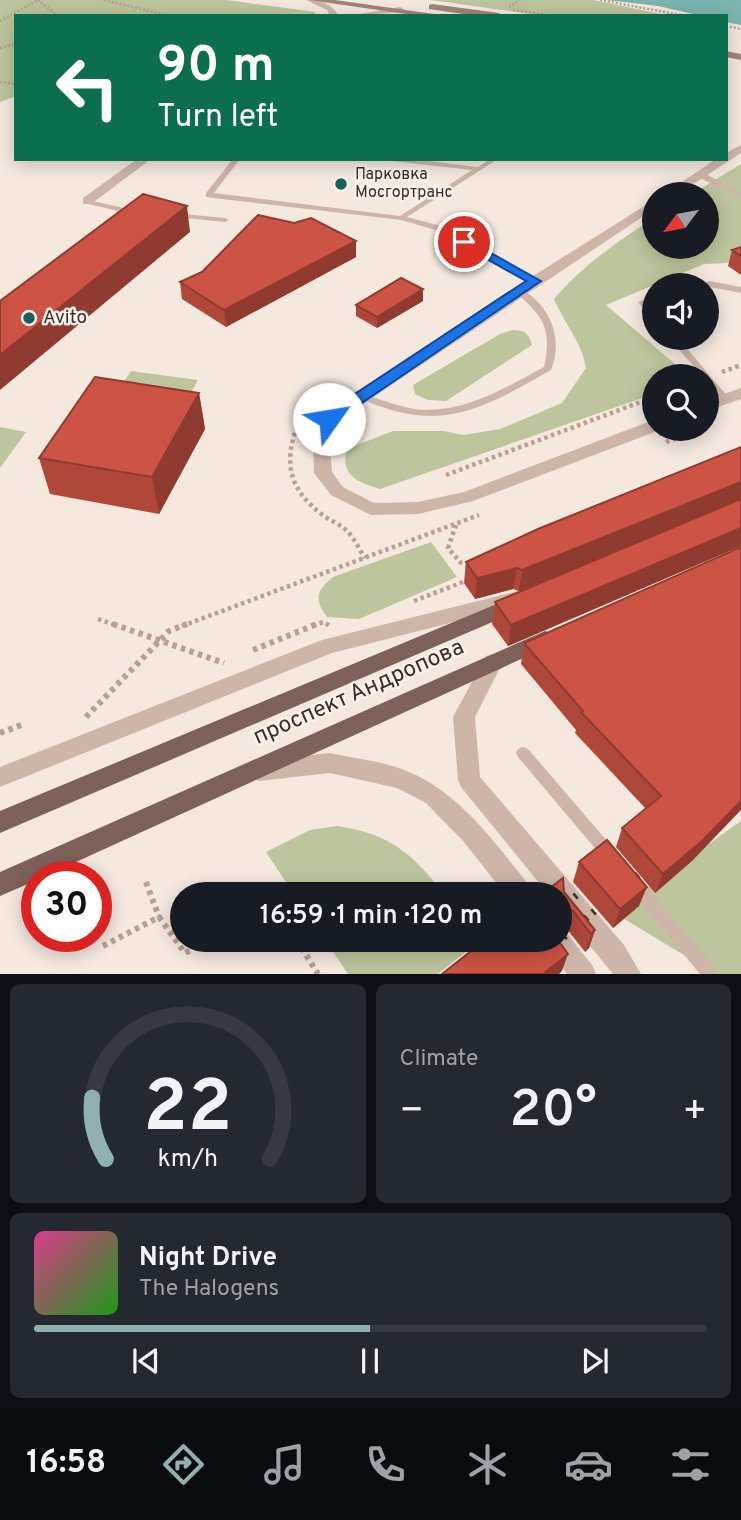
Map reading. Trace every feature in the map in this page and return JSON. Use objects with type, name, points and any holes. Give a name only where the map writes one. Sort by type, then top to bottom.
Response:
[{"type":"main road","points":[[311,0],[429,14]]},
{"type":"main road","points":[[377,0],[503,12]]},
{"type":"main road","name":"проспект Андропова","points":[[0,822],[532,596]]},
{"type":"main road","name":"проспект Андропова","points":[[0,884],[566,630]]},
{"type":"street","points":[[311,0],[330,8],[335,14]]},
{"type":"street","points":[[367,14],[400,10]]},
{"type":"street","points":[[87,201],[142,161]]},
{"type":"street","points":[[690,182],[722,161]]},
{"type":"street","points":[[642,212],[329,419],[321,442],[323,472],[337,491],[371,509],[418,508],[467,498],[642,431]]},
{"type":"street","points":[[719,401],[741,393]]},
{"type":"street","points":[[0,777],[329,646],[532,596]]},
{"type":"street","points":[[492,662],[464,717],[470,780],[508,830],[615,954],[628,974]]},
{"type":"street","points":[[247,772],[330,763],[401,779],[434,796],[472,834],[510,882]]},
{"type":"street","points":[[566,952],[583,974]]},
{"type":"lane","points":[[235,161],[209,195],[401,218],[442,229],[534,281]]},
{"type":"lane","points":[[409,161],[479,169]]},
{"type":"lane","points":[[401,218],[492,161]]},
{"type":"lane","points":[[701,175],[741,196]]},
{"type":"lane","points":[[87,201],[137,212]]},
{"type":"lane","points":[[104,226],[124,210]]},
{"type":"lane","points":[[162,214],[225,220]]},
{"type":"lane","points":[[719,286],[741,290]]},
{"type":"lane","points":[[362,397],[425,414],[463,409],[494,397],[548,368],[554,345],[548,321],[534,302],[519,291]]},
{"type":"lane","points":[[684,350],[696,364]]},
{"type":"lane","points":[[719,391],[725,399]]},
{"type":"lane","points":[[523,753],[710,974]]},
{"type":"path","points":[[0,21],[37,0],[55,14]]},
{"type":"path","points":[[104,0],[162,14]]},
{"type":"path","points":[[600,0],[675,14]]},
{"type":"path","points":[[503,12],[528,14]]},
{"type":"path","points":[[446,475],[642,402]]},
{"type":"path","points":[[664,443],[669,441]]},
{"type":"path","points":[[81,723],[169,631],[483,514]]},
{"type":"path","points":[[456,524],[448,548],[461,563],[482,568]]},
{"type":"path","points":[[409,603],[470,579]]},
{"type":"path","points":[[98,619],[224,663]]},
{"type":"path","points":[[323,622],[334,625]]},
{"type":"path","points":[[0,733],[24,724]]},
{"type":"path","points":[[146,882],[159,917],[170,932]]},
{"type":"path","points":[[112,941],[159,917]]},
{"type":"path","points":[[304,952],[318,974]]},
{"type":"green space","points":[[0,0],[227,0],[316,12],[14,14],[14,97],[0,102]]},
{"type":"green space","points":[[431,0],[593,0],[660,14],[531,14]]},
{"type":"green space","points":[[741,164],[741,258],[727,263],[704,264],[682,273],[642,273],[642,290],[606,305],[642,336],[642,350],[659,350],[675,364],[642,364],[642,398],[380,489],[358,481],[348,472],[345,458],[347,449],[393,431],[443,431],[464,435],[500,429],[562,403],[586,368],[577,341],[554,299],[601,255],[642,226],[642,259],[719,259],[719,182],[712,182]]},
{"type":"green space","points":[[513,330],[526,333],[532,345],[446,401],[428,400],[415,394],[413,385],[500,334]]},
{"type":"green space","points":[[131,371],[198,380],[186,402],[117,393]]},
{"type":"green space","points":[[0,427],[26,432],[0,468]]},
{"type":"green space","points":[[431,542],[457,577],[359,619],[327,617],[320,605],[319,596],[320,591],[333,577]]},
{"type":"green space","points":[[741,821],[741,974],[715,974],[613,912]]},
{"type":"green space","points":[[337,826],[372,834],[386,840],[410,857],[434,882],[286,882],[266,852],[310,830]]},
{"type":"green space","points":[[333,952],[465,952],[438,974],[348,974]]},
{"type":"water","points":[[606,0],[741,0],[741,25],[728,22],[728,14],[693,14],[658,6]]},
{"type":"building","points":[[143,194],[187,206],[0,355],[0,301]]},
{"type":"building","points":[[258,215],[294,223],[311,218],[356,241],[224,310],[180,282],[202,272]]},
{"type":"building","points":[[741,247],[741,256],[732,250]]},
{"type":"building","points":[[401,278],[423,289],[377,317],[356,305]]},
{"type":"building","points":[[95,377],[199,393],[152,477],[39,458]]},
{"type":"building","points":[[741,447],[741,482],[522,570],[517,568],[477,578],[466,562],[538,529]]},
{"type":"building","points":[[741,499],[741,528],[511,625],[495,602]]},
{"type":"building","points":[[741,547],[741,801],[702,841],[663,874],[622,828],[661,796],[581,712],[583,711],[524,643]]},
{"type":"building","points":[[607,840],[647,887],[620,909],[579,862]]},
{"type":"building","points":[[572,902],[595,930],[591,934],[573,911]]},
{"type":"building","points":[[470,952],[568,954],[543,974],[442,974]]},
{"type":"railway","points":[[572,899],[638,844]]},
{"type":"railway","points":[[520,974],[654,861]]},
{"type":"place","name":"Парковка Мосгортранс","points":[[341,184]]},
{"type":"place","name":"Avito","points":[[29,318]]},
{"type":"route","points":[[329,419],[534,281],[464,242]]}]
